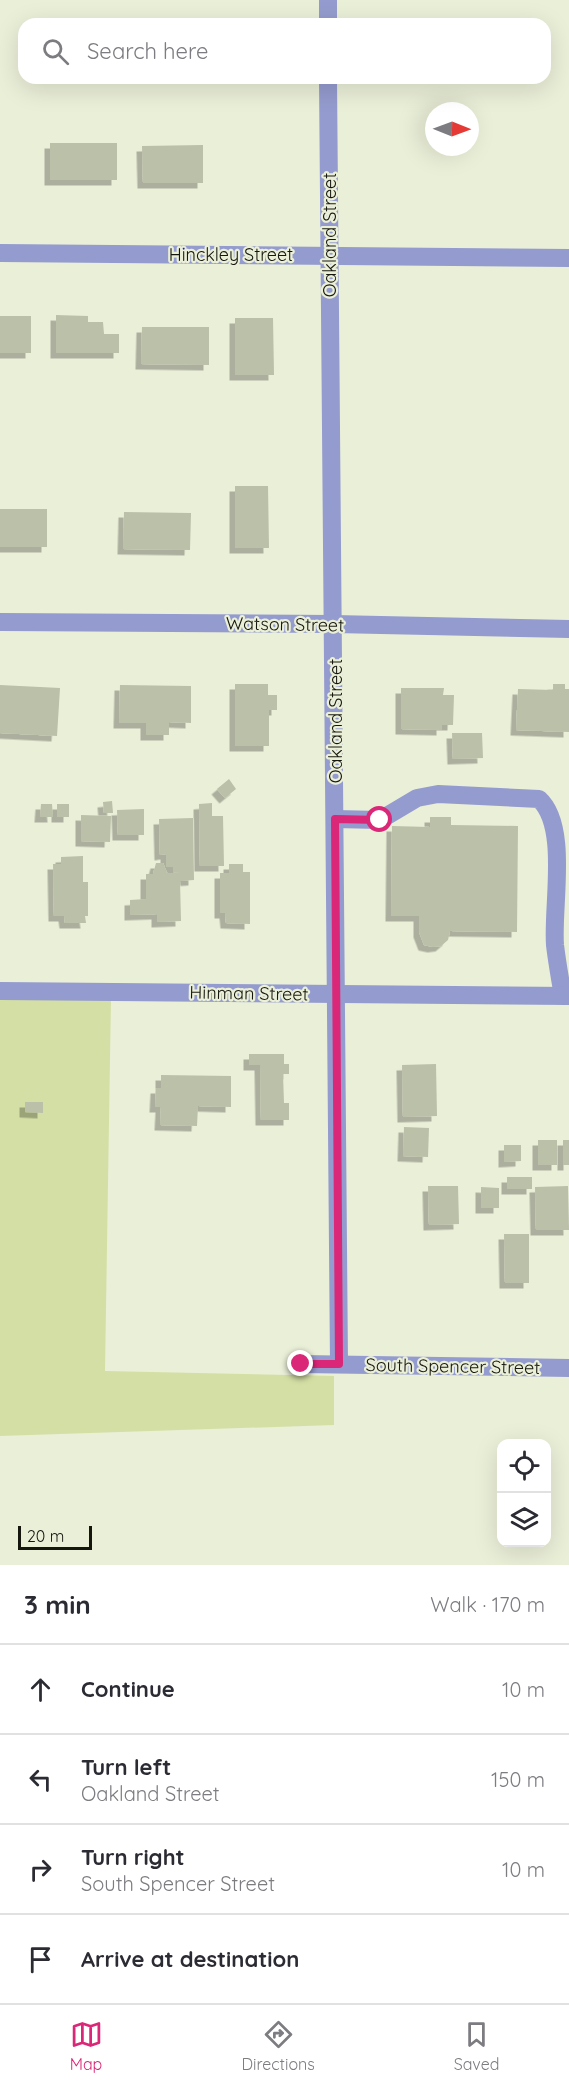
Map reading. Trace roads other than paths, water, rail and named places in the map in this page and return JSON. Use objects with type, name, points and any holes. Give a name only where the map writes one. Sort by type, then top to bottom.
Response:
[{"type":"street","points":[[328,0],[328,18]]},
{"type":"street","name":"Oakland Street","points":[[328,84],[339,1364]]},
{"type":"street","name":"Hinckley Street","points":[[0,253],[569,258]]},
{"type":"street","name":"Watson Street","points":[[0,622],[334,624],[569,629]]},
{"type":"street","points":[[335,819],[380,820],[417,798],[438,794],[539,799],[547,806],[556,841],[555,944],[566,996]]},
{"type":"street","name":"Hinman Street","points":[[0,991],[566,996]]},
{"type":"street","name":"South Spencer Street","points":[[301,1364],[569,1368]]}]
